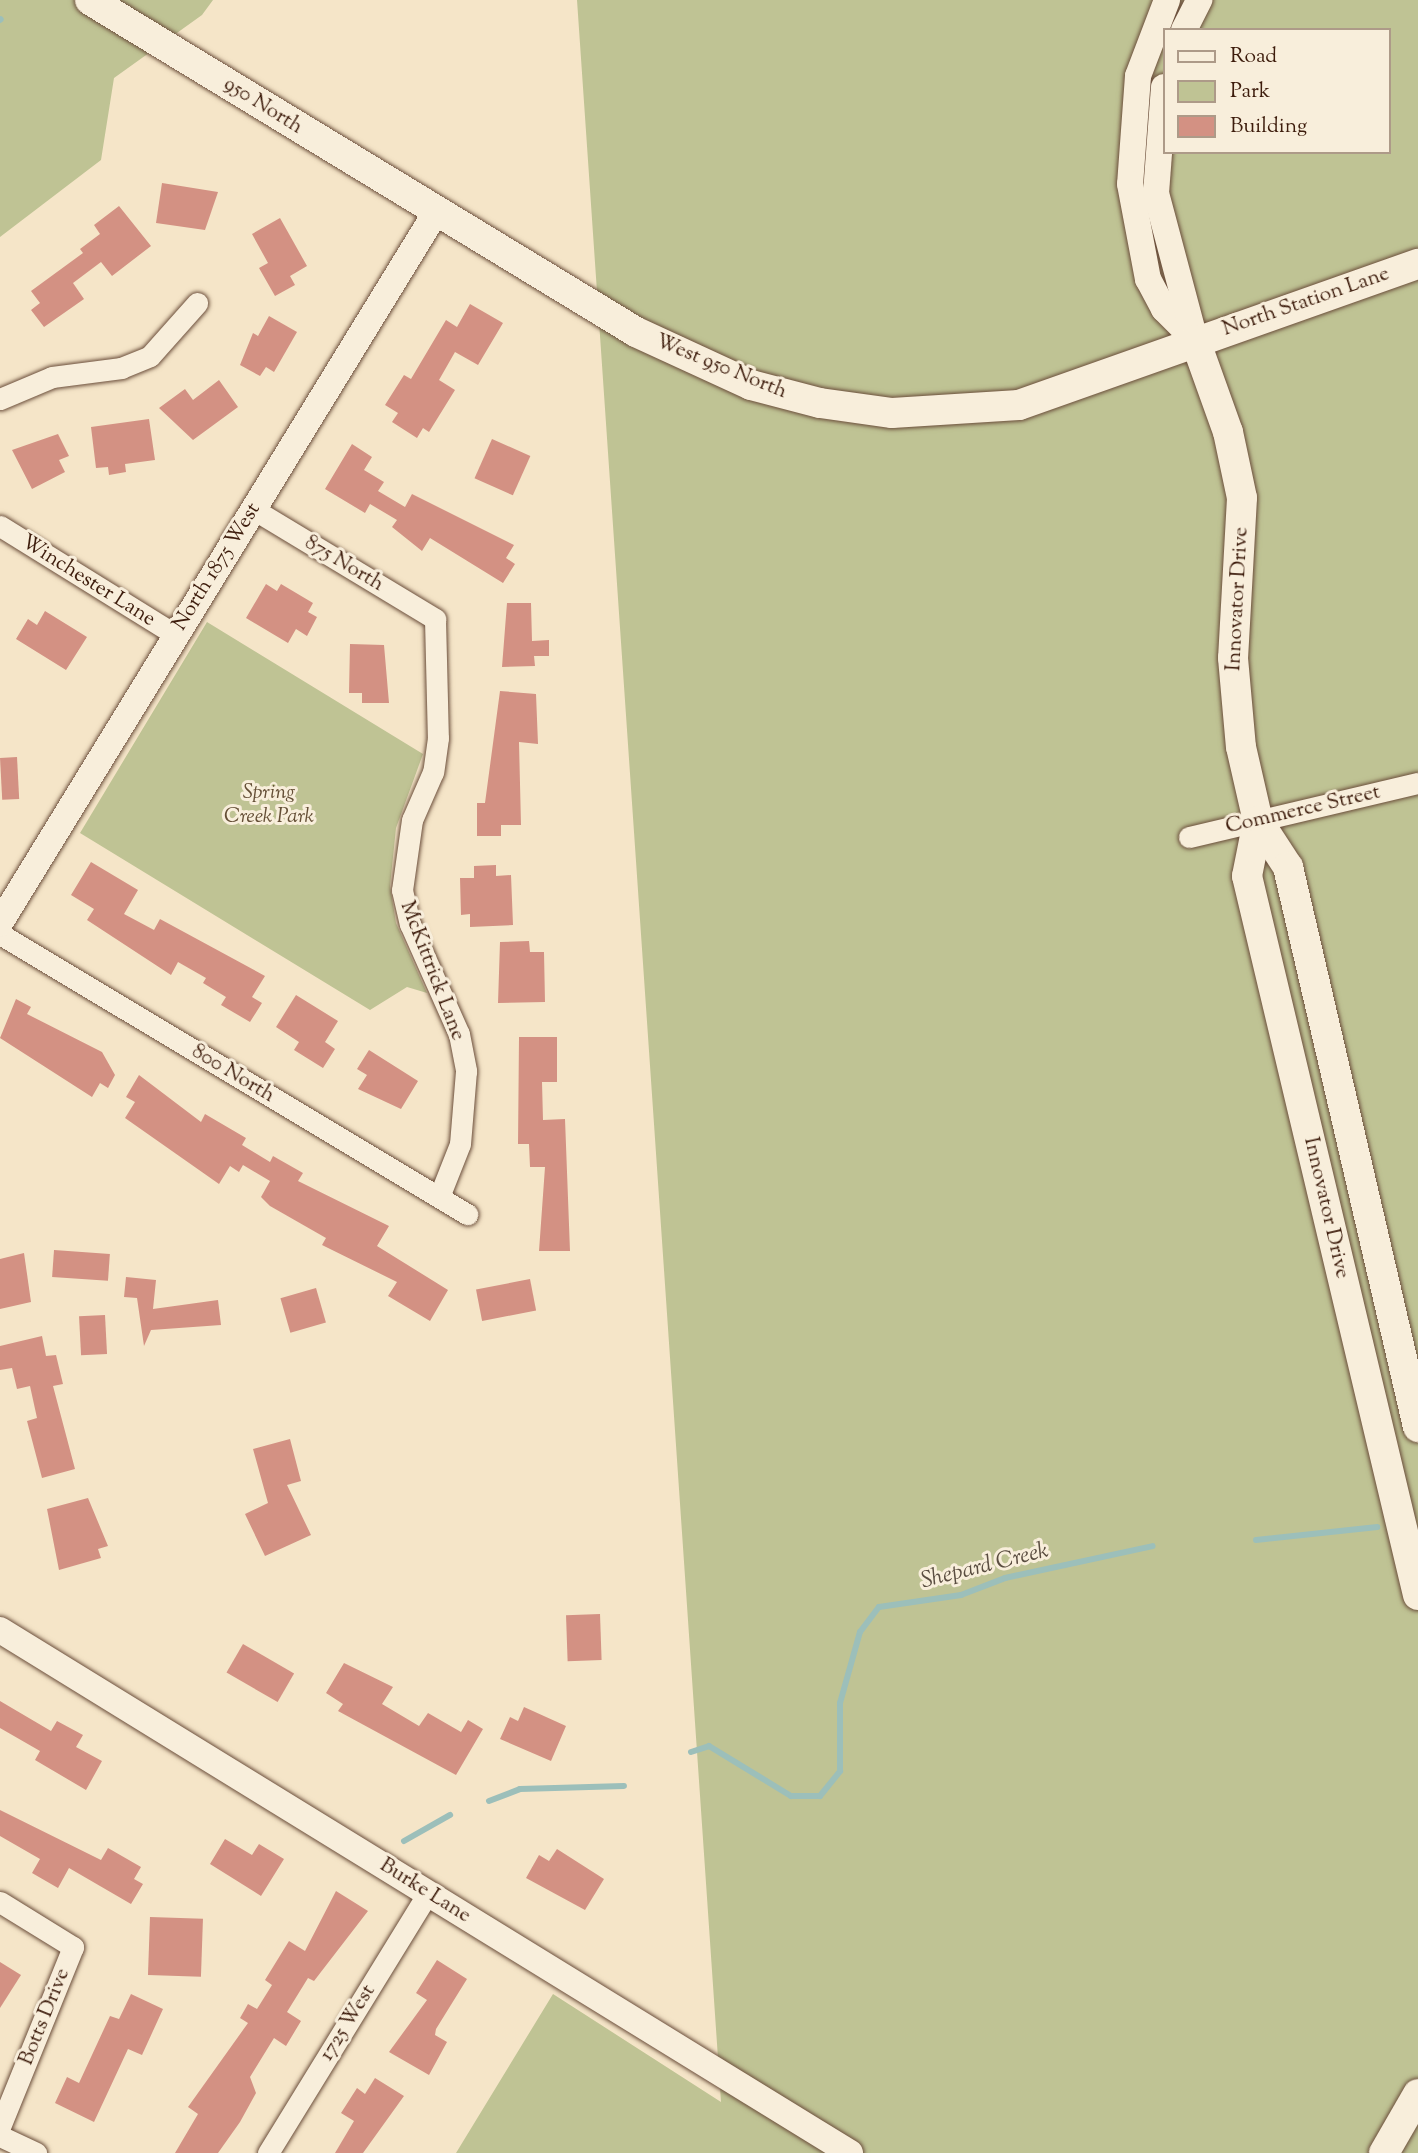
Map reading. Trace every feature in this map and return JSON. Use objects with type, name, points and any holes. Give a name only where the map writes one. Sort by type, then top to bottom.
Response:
[{"type":"main road","name":"950 North","points":[[90,0],[436,212]]},
{"type":"main road","name":"West 950 North","points":[[436,212],[660,344],[751,385],[820,403],[891,413],[1019,405],[1195,340]]},
{"type":"main road","name":"North Station Lane","points":[[1195,340],[1418,264]]},
{"type":"main road","name":"Innovator Drive","points":[[1195,340],[1228,432],[1242,498],[1234,688],[1258,821],[1247,876],[1418,1595]]},
{"type":"main road","name":"Innovator Drive","points":[[1258,821],[1288,867],[1418,1427]]},
{"type":"main road","points":[[1384,2153],[1418,2094]]},
{"type":"street","name":"Innovator Drive","points":[[1167,0],[1138,76],[1130,184],[1148,279],[1172,320],[1195,340]]},
{"type":"street","points":[[1185,28],[1199,0]]},
{"type":"street","name":"Innovator Drive","points":[[1162,114],[1156,193],[1195,340]]},
{"type":"street","name":"North 1875 West","points":[[0,923],[436,212]]},
{"type":"street","points":[[0,399],[52,377],[121,368],[150,356],[197,303]]},
{"type":"street","name":"875 North","points":[[253,509],[435,619]]},
{"type":"street","name":"Winchester Lane","points":[[0,526],[176,635]]},
{"type":"street","name":"McKittrick Lane","points":[[435,619],[438,738],[433,772],[412,820],[402,890],[410,924],[454,1021],[466,1071],[460,1144],[439,1198]]},
{"type":"street","name":"Commerce Street","points":[[1189,837],[1418,783]]},
{"type":"street","name":"800 North","points":[[0,934],[467,1214]]},
{"type":"street","name":"Burke Lane","points":[[0,1630],[850,2153]]},
{"type":"street","name":"1725 West","points":[[268,2153],[428,1893]]},
{"type":"street","name":"Botts Drive","points":[[0,1902],[73,1947],[0,2127]]},
{"type":"street","points":[[0,2136],[36,2153]]},
{"type":"green space","points":[[0,0],[213,0],[202,15],[114,78],[101,160],[0,237]]},
{"type":"green space","points":[[577,0],[1418,0],[1418,2153],[456,2153],[553,1994],[721,2102]]},
{"type":"green space","name":"Spring Creek Park","points":[[207,622],[423,754],[396,828],[390,886],[396,923],[427,993],[407,987],[370,1010],[80,833]]},
{"type":"building","points":[[162,183],[218,192],[205,230],[156,223]]},
{"type":"building","points":[[119,206],[151,246],[112,276],[101,262],[73,283],[84,299],[44,327],[31,310],[40,303],[31,291],[83,253],[80,249],[100,234],[94,225]]},
{"type":"building","points":[[280,218],[307,266],[290,276],[295,285],[275,296],[259,268],[268,263],[252,234]]},
{"type":"building","points":[[470,304],[503,323],[478,365],[455,352],[439,380],[455,390],[429,432],[423,428],[417,438],[392,422],[398,413],[385,405],[404,375],[411,379],[446,320],[457,327]]},
{"type":"building","points":[[269,316],[297,332],[274,372],[266,367],[260,376],[240,365],[253,333],[258,336]]},
{"type":"building","points":[[219,380],[238,407],[193,440],[159,408],[185,389],[193,400]]},
{"type":"building","points":[[149,419],[155,460],[125,464],[126,472],[109,475],[108,467],[96,468],[91,427]]},
{"type":"building","points":[[58,434],[69,456],[59,460],[65,472],[32,489],[12,450]]},
{"type":"building","points":[[492,439],[530,456],[513,495],[475,478]]},
{"type":"building","points":[[352,444],[372,457],[364,470],[384,482],[378,491],[405,507],[412,494],[514,545],[506,558],[515,564],[503,583],[430,538],[422,551],[392,527],[397,520],[370,504],[365,513],[325,489]]},
{"type":"building","points":[[266,584],[277,591],[281,584],[313,603],[308,612],[317,617],[307,636],[296,629],[288,643],[246,618]]},
{"type":"building","points":[[507,603],[531,603],[532,641],[549,640],[549,656],[534,656],[535,666],[502,667]]},
{"type":"building","points":[[45,611],[87,637],[66,670],[16,639],[28,619],[37,625]]},
{"type":"building","points":[[350,644],[384,645],[389,703],[362,703],[362,693],[349,693]]},
{"type":"building","points":[[500,691],[536,694],[538,744],[519,742],[521,825],[501,825],[501,836],[477,836],[477,803],[485,803]]},
{"type":"building","points":[[17,757],[19,799],[2,800],[0,758]]},
{"type":"building","points":[[91,862],[138,890],[124,914],[154,930],[160,919],[265,976],[252,997],[262,1003],[250,1022],[221,1005],[226,997],[203,983],[206,978],[178,962],[171,975],[87,920],[94,909],[71,895]]},
{"type":"building","points":[[496,865],[496,876],[511,875],[513,925],[470,927],[470,914],[461,915],[460,878],[474,878],[474,866]]},
{"type":"building","points":[[529,941],[530,952],[544,952],[545,1002],[498,1003],[500,942]]},
{"type":"building","points":[[296,995],[338,1021],[325,1042],[335,1049],[323,1068],[294,1050],[299,1042],[276,1027]]},
{"type":"building","points":[[16,999],[31,1007],[27,1014],[102,1052],[115,1075],[108,1088],[100,1083],[92,1097],[0,1038]]},
{"type":"building","points":[[519,1037],[557,1037],[557,1082],[542,1082],[543,1120],[565,1119],[570,1251],[539,1251],[545,1167],[530,1167],[529,1144],[518,1144]]},
{"type":"building","points":[[369,1050],[418,1081],[401,1109],[358,1089],[367,1075],[357,1069]]},
{"type":"building","points":[[139,1075],[201,1122],[205,1114],[246,1138],[242,1145],[270,1162],[273,1156],[303,1173],[298,1181],[389,1226],[377,1246],[448,1290],[430,1321],[388,1296],[397,1282],[322,1245],[326,1238],[270,1206],[261,1197],[270,1181],[243,1165],[239,1172],[230,1166],[219,1184],[125,1118],[135,1102],[126,1097]]},
{"type":"building","points":[[54,1250],[110,1254],[108,1281],[52,1277]]},
{"type":"building","points":[[24,1253],[31,1302],[0,1309],[0,1259]]},
{"type":"building","points":[[126,1277],[156,1280],[153,1309],[218,1300],[221,1325],[151,1330],[144,1346],[137,1298],[124,1297]]},
{"type":"building","points":[[530,1279],[536,1310],[482,1321],[476,1289]]},
{"type":"building","points":[[316,1288],[326,1323],[290,1333],[280,1298]]},
{"type":"building","points":[[105,1315],[107,1354],[81,1355],[79,1316]]},
{"type":"building","points":[[42,1336],[46,1356],[56,1355],[63,1384],[53,1386],[75,1469],[42,1478],[27,1421],[37,1418],[30,1386],[17,1389],[12,1368],[0,1370],[0,1346]]},
{"type":"building","points":[[290,1439],[301,1481],[287,1485],[311,1535],[265,1556],[245,1514],[268,1503],[253,1449]]},
{"type":"building","points":[[88,1498],[108,1546],[98,1549],[101,1558],[59,1570],[47,1509]]},
{"type":"building","points":[[600,1614],[602,1660],[568,1661],[566,1615]]},
{"type":"building","points":[[243,1644],[294,1674],[278,1702],[226,1673]]},
{"type":"building","points":[[344,1663],[393,1687],[382,1704],[419,1726],[428,1713],[461,1732],[468,1720],[483,1729],[456,1775],[338,1711],[343,1704],[326,1693]]},
{"type":"building","points":[[0,1701],[51,1731],[57,1721],[83,1735],[76,1747],[102,1761],[86,1790],[35,1760],[40,1751],[0,1728]]},
{"type":"building","points":[[524,1707],[566,1726],[551,1761],[500,1739],[510,1717],[518,1721]]},
{"type":"building","points":[[0,1810],[101,1860],[108,1848],[141,1867],[134,1879],[143,1884],[131,1904],[69,1868],[58,1888],[32,1873],[40,1859],[0,1836]]},
{"type":"building","points":[[225,1839],[252,1855],[259,1844],[284,1859],[261,1896],[210,1864]]},
{"type":"building","points":[[557,1849],[604,1879],[585,1910],[526,1878],[539,1855],[549,1861]]},
{"type":"building","points":[[336,1891],[368,1911],[314,1981],[308,1978],[287,2012],[301,2021],[286,2046],[274,2038],[250,2077],[256,2093],[240,2122],[218,2153],[175,2153],[198,2114],[188,2107],[248,2023],[240,2018],[248,2004],[257,2009],[272,1985],[265,1980],[289,1941],[305,1951]]},
{"type":"building","points":[[150,1917],[203,1919],[201,1977],[148,1975]]},
{"type":"building","points":[[437,1960],[467,1979],[436,2029],[435,2035],[447,2042],[429,2075],[389,2052],[427,2000],[416,1993]]},
{"type":"building","points":[[0,1962],[21,1975],[0,2008]]},
{"type":"building","points":[[131,1994],[163,2009],[142,2055],[128,2049],[94,2122],[55,2103],[67,2077],[79,2083],[110,2016],[119,2019]]},
{"type":"building","points":[[375,2078],[404,2096],[363,2153],[335,2153],[354,2121],[341,2113],[357,2088],[365,2094]]},
{"type":"waterway","name":"Shepard Creek","points":[[1256,1540],[1377,1527]]},
{"type":"waterway","name":"Shepard Creek","points":[[691,1752],[709,1746],[791,1796],[820,1796],[840,1771],[840,1703],[860,1632],[879,1607],[961,1595],[1005,1578],[1153,1546]]},
{"type":"waterway","name":"Shepard Creek","points":[[489,1801],[520,1789],[624,1786]]},
{"type":"waterway","name":"Shepard Creek","points":[[404,1841],[450,1815]]}]
